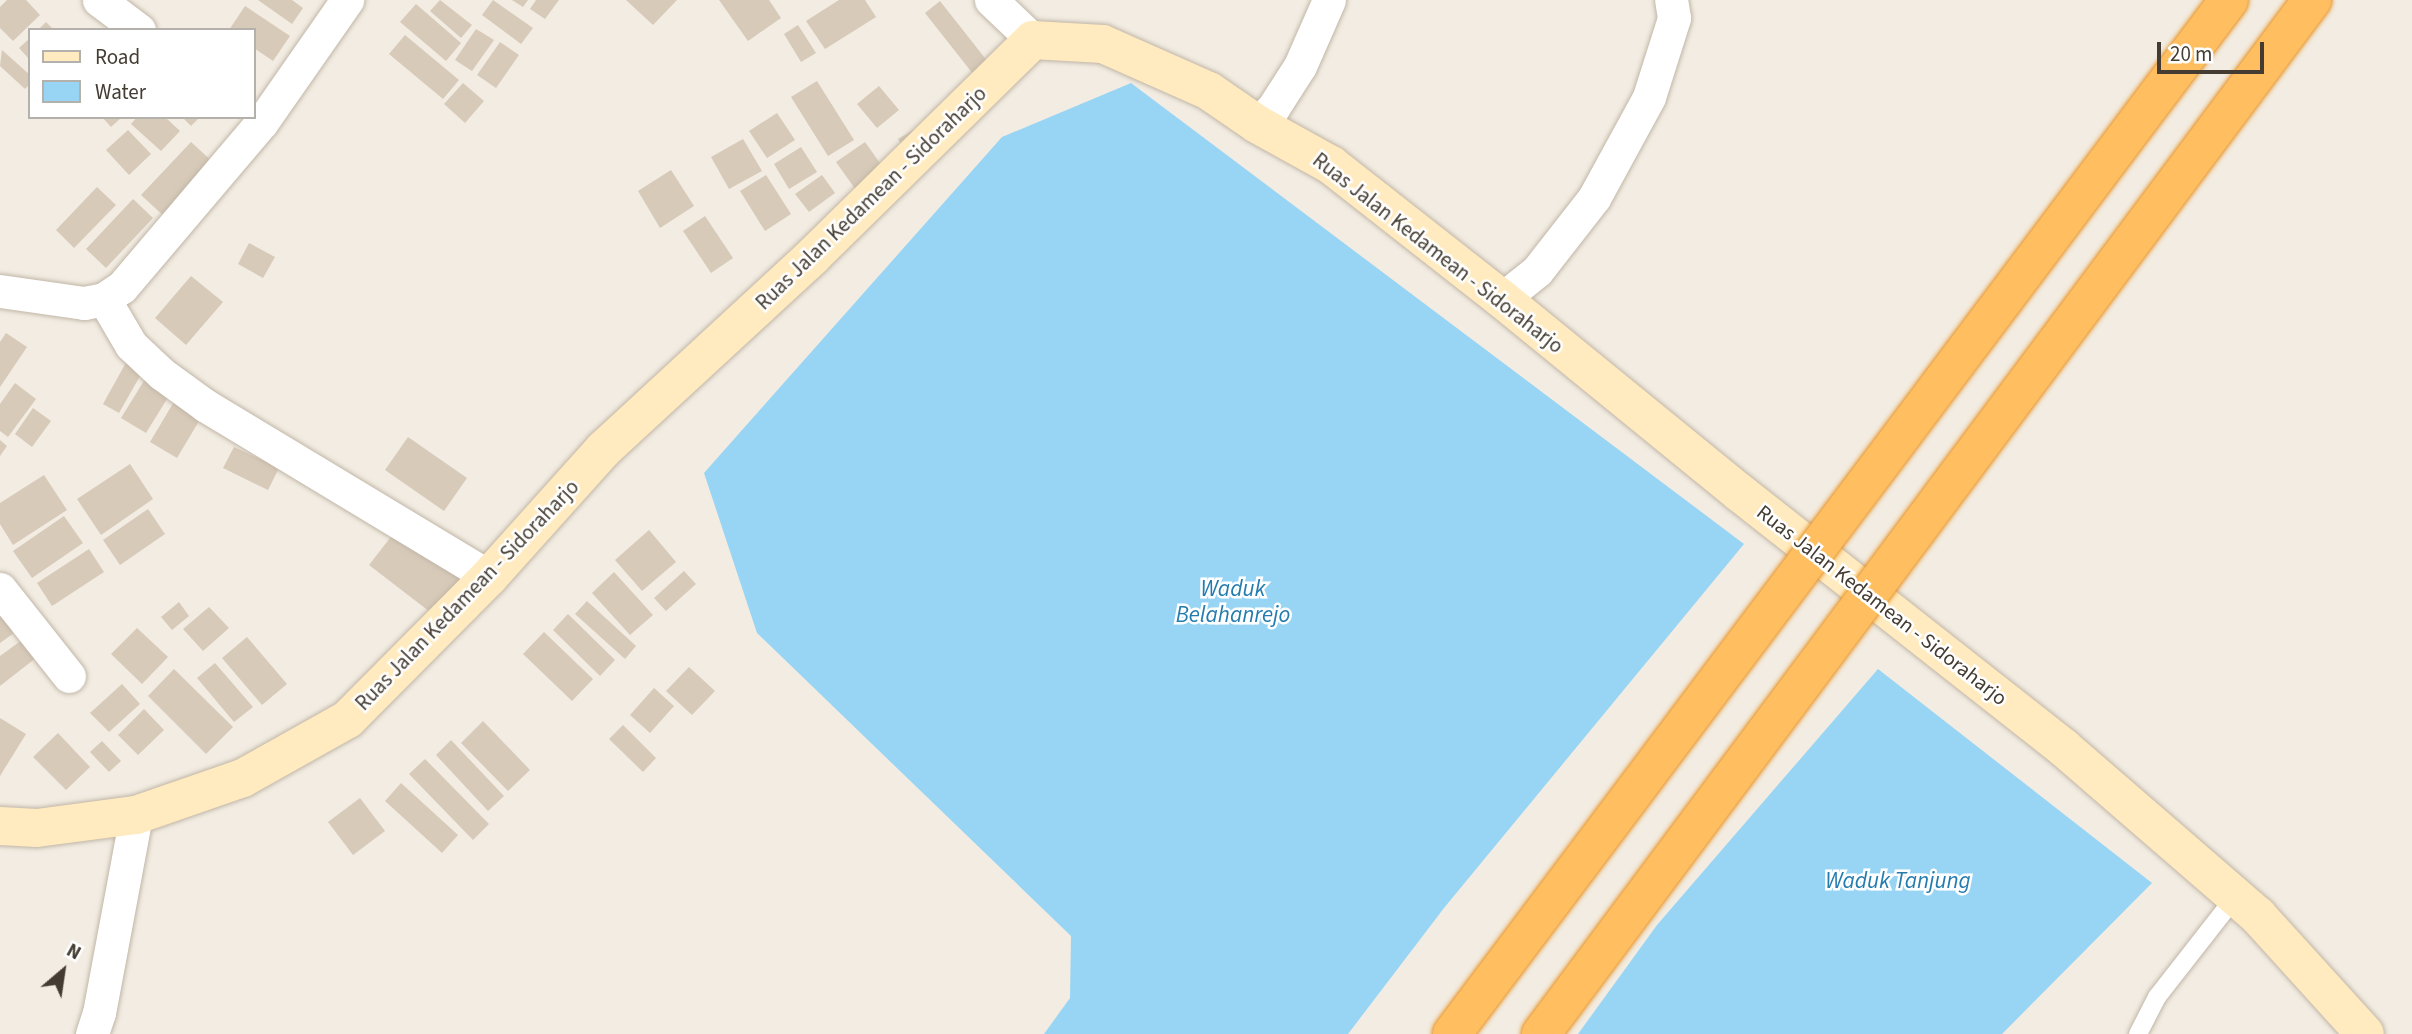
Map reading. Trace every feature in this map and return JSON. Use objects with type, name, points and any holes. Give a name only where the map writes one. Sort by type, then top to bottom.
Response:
[{"type":"highway","points":[[1452,1034],[2229,0]]},
{"type":"highway","points":[[1541,1034],[2312,0]]},
{"type":"main road","name":"Ruas Jalan Kedamean - Sidoraharjo","points":[[0,827],[37,828],[136,815],[243,778],[348,719],[489,576],[604,449],[813,256],[1032,40],[1103,44],[1209,91],[1257,124],[1331,165],[1502,299],[1740,493],[2064,748],[2258,916],[2365,1034]]},
{"type":"street","points":[[99,0],[136,28]]},
{"type":"street","points":[[3,299],[84,303],[104,299],[122,287],[258,119],[347,0]]},
{"type":"street","points":[[991,0],[1032,40]]},
{"type":"street","points":[[1257,124],[1273,108],[1300,66],[1329,0]]},
{"type":"street","points":[[1502,299],[1537,271],[1594,198],[1649,97],[1674,18],[1671,0]]},
{"type":"street","points":[[104,299],[131,345],[195,398],[489,576]]},
{"type":"street","points":[[0,589],[69,676]]},
{"type":"street","points":[[92,1034],[99,1013],[136,815]]},
{"type":"lane","points":[[2138,1034],[2157,997],[2235,897]]},
{"type":"water","name":"Waduk Belahanrejo","points":[[1131,83],[1744,544],[1444,908],[1348,1034],[1044,1034],[1070,998],[1071,936],[757,633],[704,473],[1002,137]]},
{"type":"water","name":"Waduk Tanjung","points":[[1878,669],[2152,883],[2002,1034],[1578,1034],[1657,925]]},
{"type":"building","points":[[7,0],[26,0],[40,15],[13,41],[0,28],[0,7]]},
{"type":"building","points":[[258,0],[292,0],[303,8],[292,24]]},
{"type":"building","points":[[440,0],[472,25],[461,38],[430,11]]},
{"type":"building","points":[[493,0],[533,28],[521,44],[482,15]]},
{"type":"building","points":[[512,0],[528,0],[523,7]]},
{"type":"building","points":[[536,0],[559,0],[545,19],[530,9]]},
{"type":"building","points":[[626,0],[677,0],[653,25]]},
{"type":"building","points":[[719,0],[769,0],[781,18],[748,41]]},
{"type":"building","points":[[839,0],[865,0],[876,17],[825,49],[806,21]]},
{"type":"building","points":[[940,1],[992,67],[977,79],[925,13]]},
{"type":"building","points":[[416,4],[461,43],[446,61],[400,22]]},
{"type":"building","points":[[245,6],[290,36],[273,61],[256,49],[256,28],[230,28]]},
{"type":"building","points":[[46,22],[52,28],[40,28]]},
{"type":"building","points":[[798,25],[816,53],[801,62],[784,34]]},
{"type":"building","points":[[476,29],[494,40],[472,71],[455,60]]},
{"type":"building","points":[[405,35],[459,80],[443,99],[389,54]]},
{"type":"building","points":[[28,40],[28,58],[19,48]]},
{"type":"building","points":[[500,42],[519,55],[496,88],[477,75]]},
{"type":"building","points":[[2,50],[28,73],[28,86],[25,89],[0,66]]},
{"type":"building","points":[[817,81],[854,140],[828,156],[791,97]]},
{"type":"building","points":[[463,83],[484,101],[465,123],[444,104]]},
{"type":"building","points":[[879,86],[899,110],[877,128],[857,104]]},
{"type":"building","points":[[777,113],[795,140],[767,158],[749,131]]},
{"type":"building","points":[[104,119],[120,119],[111,127]]},
{"type":"building","points":[[135,119],[167,119],[180,131],[161,151],[131,124]]},
{"type":"building","points":[[184,119],[198,119],[191,126]]},
{"type":"building","points":[[915,129],[905,151],[898,139]]},
{"type":"building","points":[[128,130],[151,154],[129,175],[106,150]]},
{"type":"building","points":[[743,139],[762,171],[729,189],[711,157]]},
{"type":"building","points":[[191,142],[215,164],[166,218],[141,195]]},
{"type":"building","points":[[865,142],[887,173],[858,193],[836,162]]},
{"type":"building","points":[[801,147],[817,172],[789,189],[774,164]]},
{"type":"building","points":[[671,170],[694,206],[660,228],[638,191]]},
{"type":"building","points":[[766,175],[791,214],[765,231],[740,191]]},
{"type":"building","points":[[822,175],[835,193],[809,212],[795,194]]},
{"type":"building","points":[[97,187],[116,205],[74,248],[56,230]]},
{"type":"building","points":[[133,199],[153,218],[106,268],[86,249]]},
{"type":"building","points":[[705,216],[733,258],[711,273],[683,231]]},
{"type":"building","points":[[249,243],[275,257],[263,278],[238,264]]},
{"type":"building","points":[[191,276],[223,302],[186,345],[155,318]]},
{"type":"building","points":[[6,333],[27,347],[0,387],[0,342]]},
{"type":"building","points":[[128,359],[144,369],[119,413],[103,404]]},
{"type":"building","points":[[150,371],[175,386],[146,433],[121,418]]},
{"type":"building","points":[[15,383],[36,399],[8,437],[0,431],[0,404]]},
{"type":"building","points":[[178,395],[205,411],[177,458],[150,442]]},
{"type":"building","points":[[33,408],[51,421],[32,447],[15,434]]},
{"type":"building","points":[[408,437],[467,478],[444,511],[385,470]]},
{"type":"building","points":[[0,440],[7,446],[0,456]]},
{"type":"building","points":[[234,447],[279,468],[268,490],[223,468]]},
{"type":"building","points":[[130,464],[153,499],[101,535],[77,499]]},
{"type":"building","points":[[44,475],[67,510],[13,545],[0,524],[0,503]]},
{"type":"building","points":[[148,509],[165,534],[120,565],[103,540]]},
{"type":"building","points":[[64,516],[83,543],[32,578],[13,551]]},
{"type":"building","points":[[397,529],[462,579],[434,615],[369,565]]},
{"type":"building","points":[[649,530],[676,562],[642,591],[615,560]]},
{"type":"building","points":[[89,549],[104,572],[52,606],[37,583]]},
{"type":"building","points":[[684,571],[696,584],[666,611],[654,598]]},
{"type":"building","points":[[614,572],[653,615],[630,635],[592,593]]},
{"type":"building","points":[[587,601],[636,646],[625,659],[575,614]]},
{"type":"building","points":[[179,602],[189,616],[172,630],[161,617]]},
{"type":"building","points":[[209,607],[229,628],[203,651],[183,629]]},
{"type":"building","points":[[0,611],[25,625],[0,643]]},
{"type":"building","points":[[568,614],[615,660],[600,676],[553,630]]},
{"type":"building","points":[[137,628],[168,657],[142,684],[111,654]]},
{"type":"building","points":[[33,632],[46,650],[0,686],[0,656]]},
{"type":"building","points":[[544,632],[593,679],[572,701],[523,654]]},
{"type":"building","points":[[247,637],[287,684],[262,705],[222,658]]},
{"type":"building","points":[[215,663],[253,707],[234,722],[197,678]]},
{"type":"building","points":[[689,667],[715,691],[692,715],[666,691]]},
{"type":"building","points":[[174,669],[233,727],[206,754],[148,696]]},
{"type":"building","points":[[122,684],[140,704],[109,732],[90,713]]},
{"type":"building","points":[[654,688],[674,706],[650,733],[630,715]]},
{"type":"building","points":[[144,709],[164,730],[138,755],[118,735]]},
{"type":"building","points":[[0,718],[26,734],[0,776]]},
{"type":"building","points":[[483,721],[530,770],[508,791],[461,743]]},
{"type":"building","points":[[623,725],[656,758],[643,772],[609,739]]},
{"type":"building","points":[[58,733],[90,767],[66,790],[33,757]]},
{"type":"building","points":[[451,740],[504,796],[488,811],[436,755]]},
{"type":"building","points":[[102,741],[121,761],[109,772],[90,752]]},
{"type":"building","points":[[425,759],[489,824],[473,840],[409,774]]},
{"type":"building","points":[[401,783],[458,835],[442,853],[385,801]]},
{"type":"building","points":[[360,798],[385,831],[353,855],[328,822]]}]
